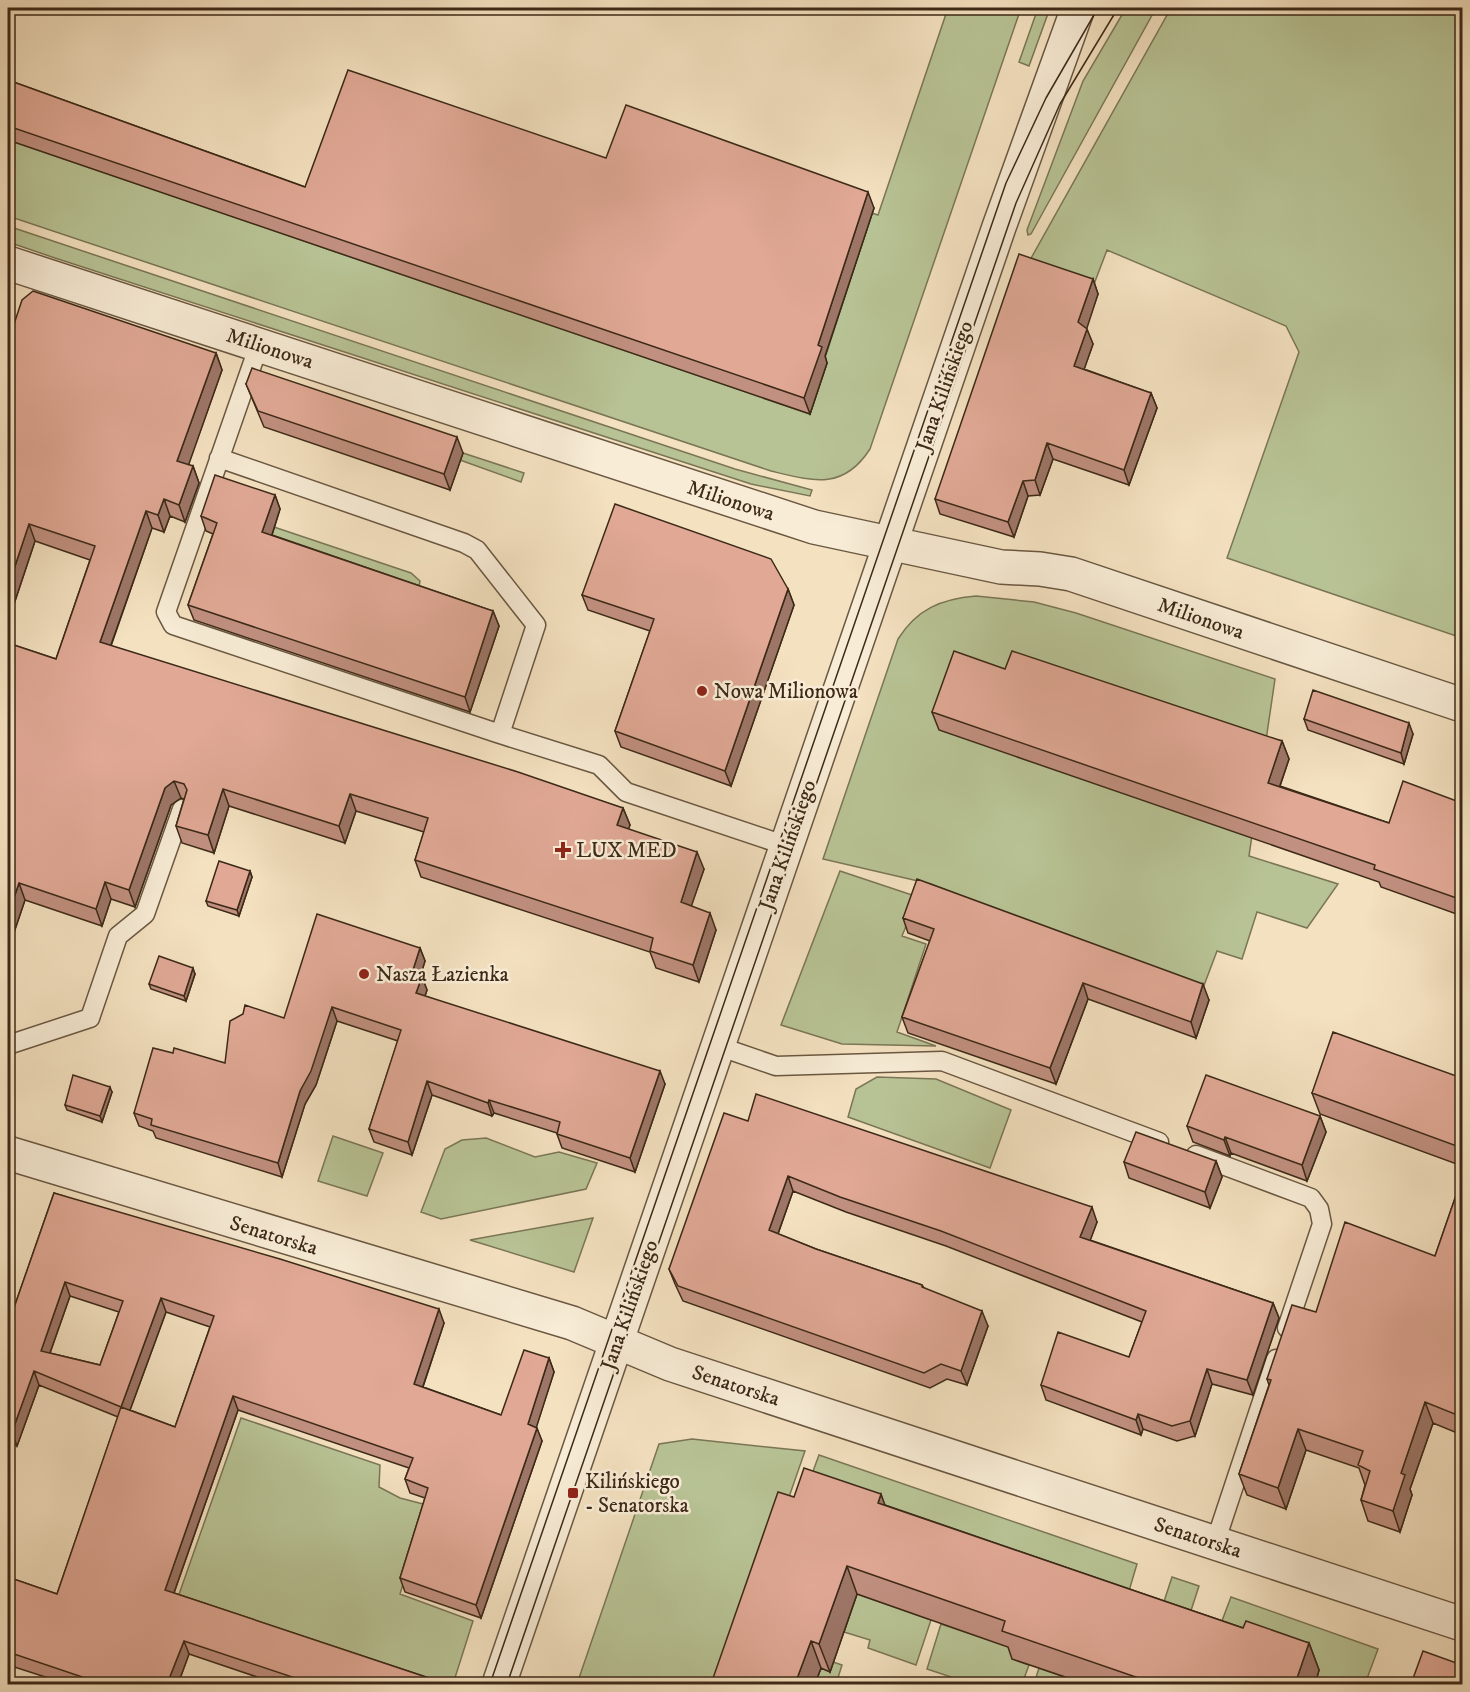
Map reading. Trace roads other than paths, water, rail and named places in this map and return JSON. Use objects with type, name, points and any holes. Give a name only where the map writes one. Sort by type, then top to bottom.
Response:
[{"type":"street","name":"Jana Kilińskiego","points":[[499,1684],[999,226],[1078,8]]},
{"type":"street","name":"Milionowa","points":[[8,263],[814,527],[1001,567],[1040,569],[1071,574],[1462,705]]},
{"type":"street","name":"Senatorska","points":[[8,1153],[572,1323],[670,1364],[1462,1624]]},
{"type":"lane","points":[[259,345],[165,612],[173,625],[598,765],[626,792],[787,846]]},
{"type":"lane","points":[[219,458],[464,543],[477,550],[537,625],[500,734]]},
{"type":"lane","points":[[8,1045],[90,1018],[118,936],[145,914],[182,809]]},
{"type":"lane","points":[[718,1046],[776,1066],[942,1061],[1311,1198],[1319,1209],[1322,1224],[1215,1543]]},
{"type":"tram line","points":[[490,1684],[1006,183],[1046,98],[1098,8]]},
{"type":"tram line","points":[[507,1684],[1016,203],[1060,104],[1118,8]]},
{"type":"place","name":"Nowa Milionowa","points":[[702,691]]},
{"type":"place","name":"LUX MED","points":[[563,850]]},
{"type":"place","name":"Nasza Łazienka","points":[[364,974]]},
{"type":"place","name":"Kilińskiego - Senatorska","points":[[573,1493]]}]
